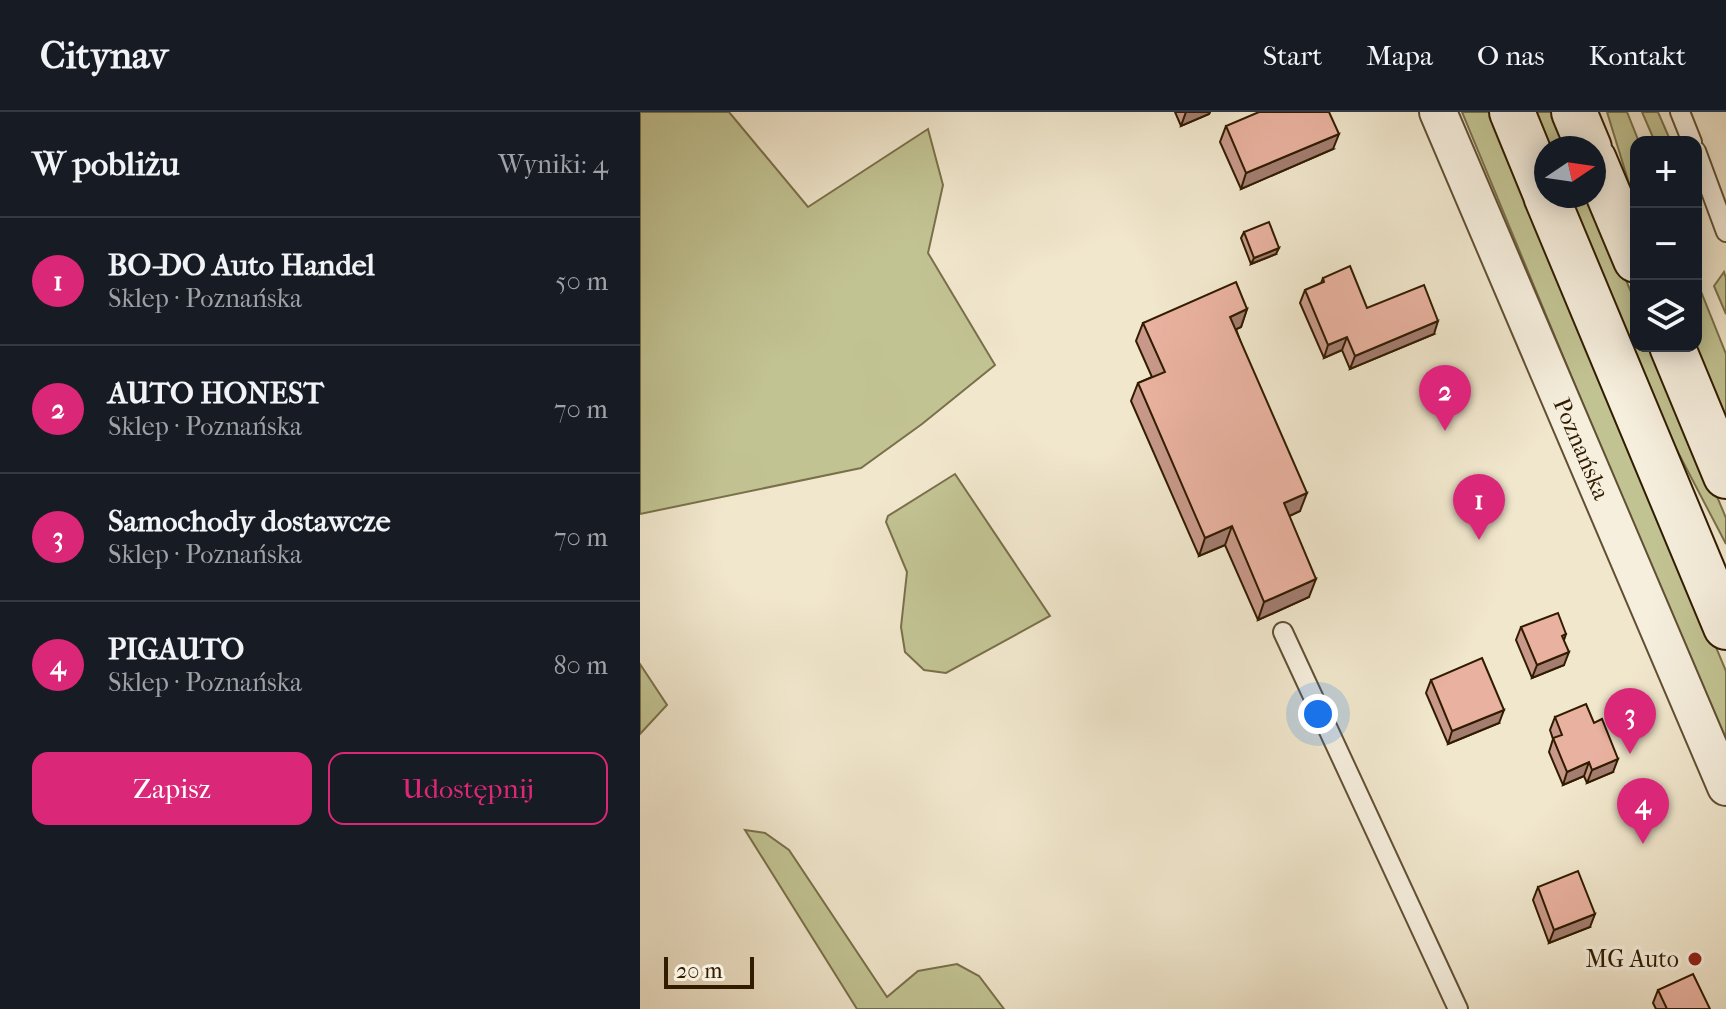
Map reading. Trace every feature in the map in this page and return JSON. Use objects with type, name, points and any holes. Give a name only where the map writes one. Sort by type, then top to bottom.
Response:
[{"type":"main road","points":[[1512,112],[1534,166]]},
{"type":"main road","points":[[1574,112],[1584,136]]},
{"type":"main road","points":[[1606,189],[1630,246]]},
{"type":"main road","points":[[1551,208],[1726,627]]},
{"type":"main road","points":[[1674,352],[1726,476]]},
{"type":"street","name":"Poznańska","points":[[1438,112],[1726,787]]},
{"type":"lane","points":[[1680,112],[1690,136]]},
{"type":"lane","points":[[1702,167],[1726,232]]},
{"type":"lane","points":[[1283,632],[1458,1009]]},
{"type":"green space","points":[[640,112],[729,112],[808,207],[928,129],[943,185],[928,253],[995,365],[861,468],[640,514]]},
{"type":"green space","points":[[1462,112],[1492,112],[1726,671],[1726,750]]},
{"type":"green space","points":[[1530,112],[1556,112],[1566,136],[1541,136]]},
{"type":"green space","points":[[1607,112],[1627,112],[1637,136],[1630,136],[1630,187]]},
{"type":"green space","points":[[1642,112],[1658,112],[1668,136],[1652,136]]},
{"type":"green space","points":[[1570,208],[1596,208],[1630,290],[1630,352],[1657,352],[1726,518],[1726,544],[1646,391]]},
{"type":"green space","points":[[1724,272],[1726,278],[1726,314],[1714,286]]},
{"type":"green space","points":[[1702,294],[1726,354],[1726,431],[1693,352],[1702,352]]},
{"type":"green space","points":[[955,474],[1050,616],[946,673],[924,670],[905,652],[901,627],[907,572],[886,522],[888,516]]},
{"type":"green space","points":[[640,664],[667,705],[640,734]]},
{"type":"green space","points":[[745,830],[765,833],[789,850],[887,997],[918,971],[957,964],[979,976],[1004,1009],[857,1009]]},
{"type":"building","points":[[1259,112],[1329,112],[1339,134],[1246,173],[1226,126]]},
{"type":"building","points":[[1269,222],[1279,248],[1254,258],[1244,232]]},
{"type":"building","points":[[1350,266],[1367,308],[1424,285],[1438,321],[1355,356],[1347,337],[1328,345],[1305,290]]},
{"type":"building","points":[[1236,282],[1247,309],[1230,317],[1307,493],[1284,503],[1316,579],[1264,602],[1232,526],[1205,538],[1138,383],[1165,372],[1143,323]]},
{"type":"building","points":[[1558,613],[1569,652],[1537,665],[1521,627]]},
{"type":"building","points":[[1482,658],[1504,710],[1452,731],[1431,680]]},
{"type":"building","points":[[1586,704],[1594,723],[1602,719],[1618,759],[1592,770],[1589,762],[1567,772],[1553,738],[1562,735],[1555,717]]},
{"type":"building","points":[[1578,871],[1595,914],[1554,930],[1538,887]]},
{"type":"building","points":[[1693,974],[1710,1009],[1667,1009],[1658,990]]},
{"type":"place","name":"AUTO HONEST","points":[[1445,431]]},
{"type":"place","name":"BO-DO Auto Handel","points":[[1479,540]]},
{"type":"place","name":"Samochody dostawcze","points":[[1630,754]]},
{"type":"place","name":"PIGAUTO","points":[[1643,844]]},
{"type":"place","name":"MG Auto","points":[[1695,959]]}]
